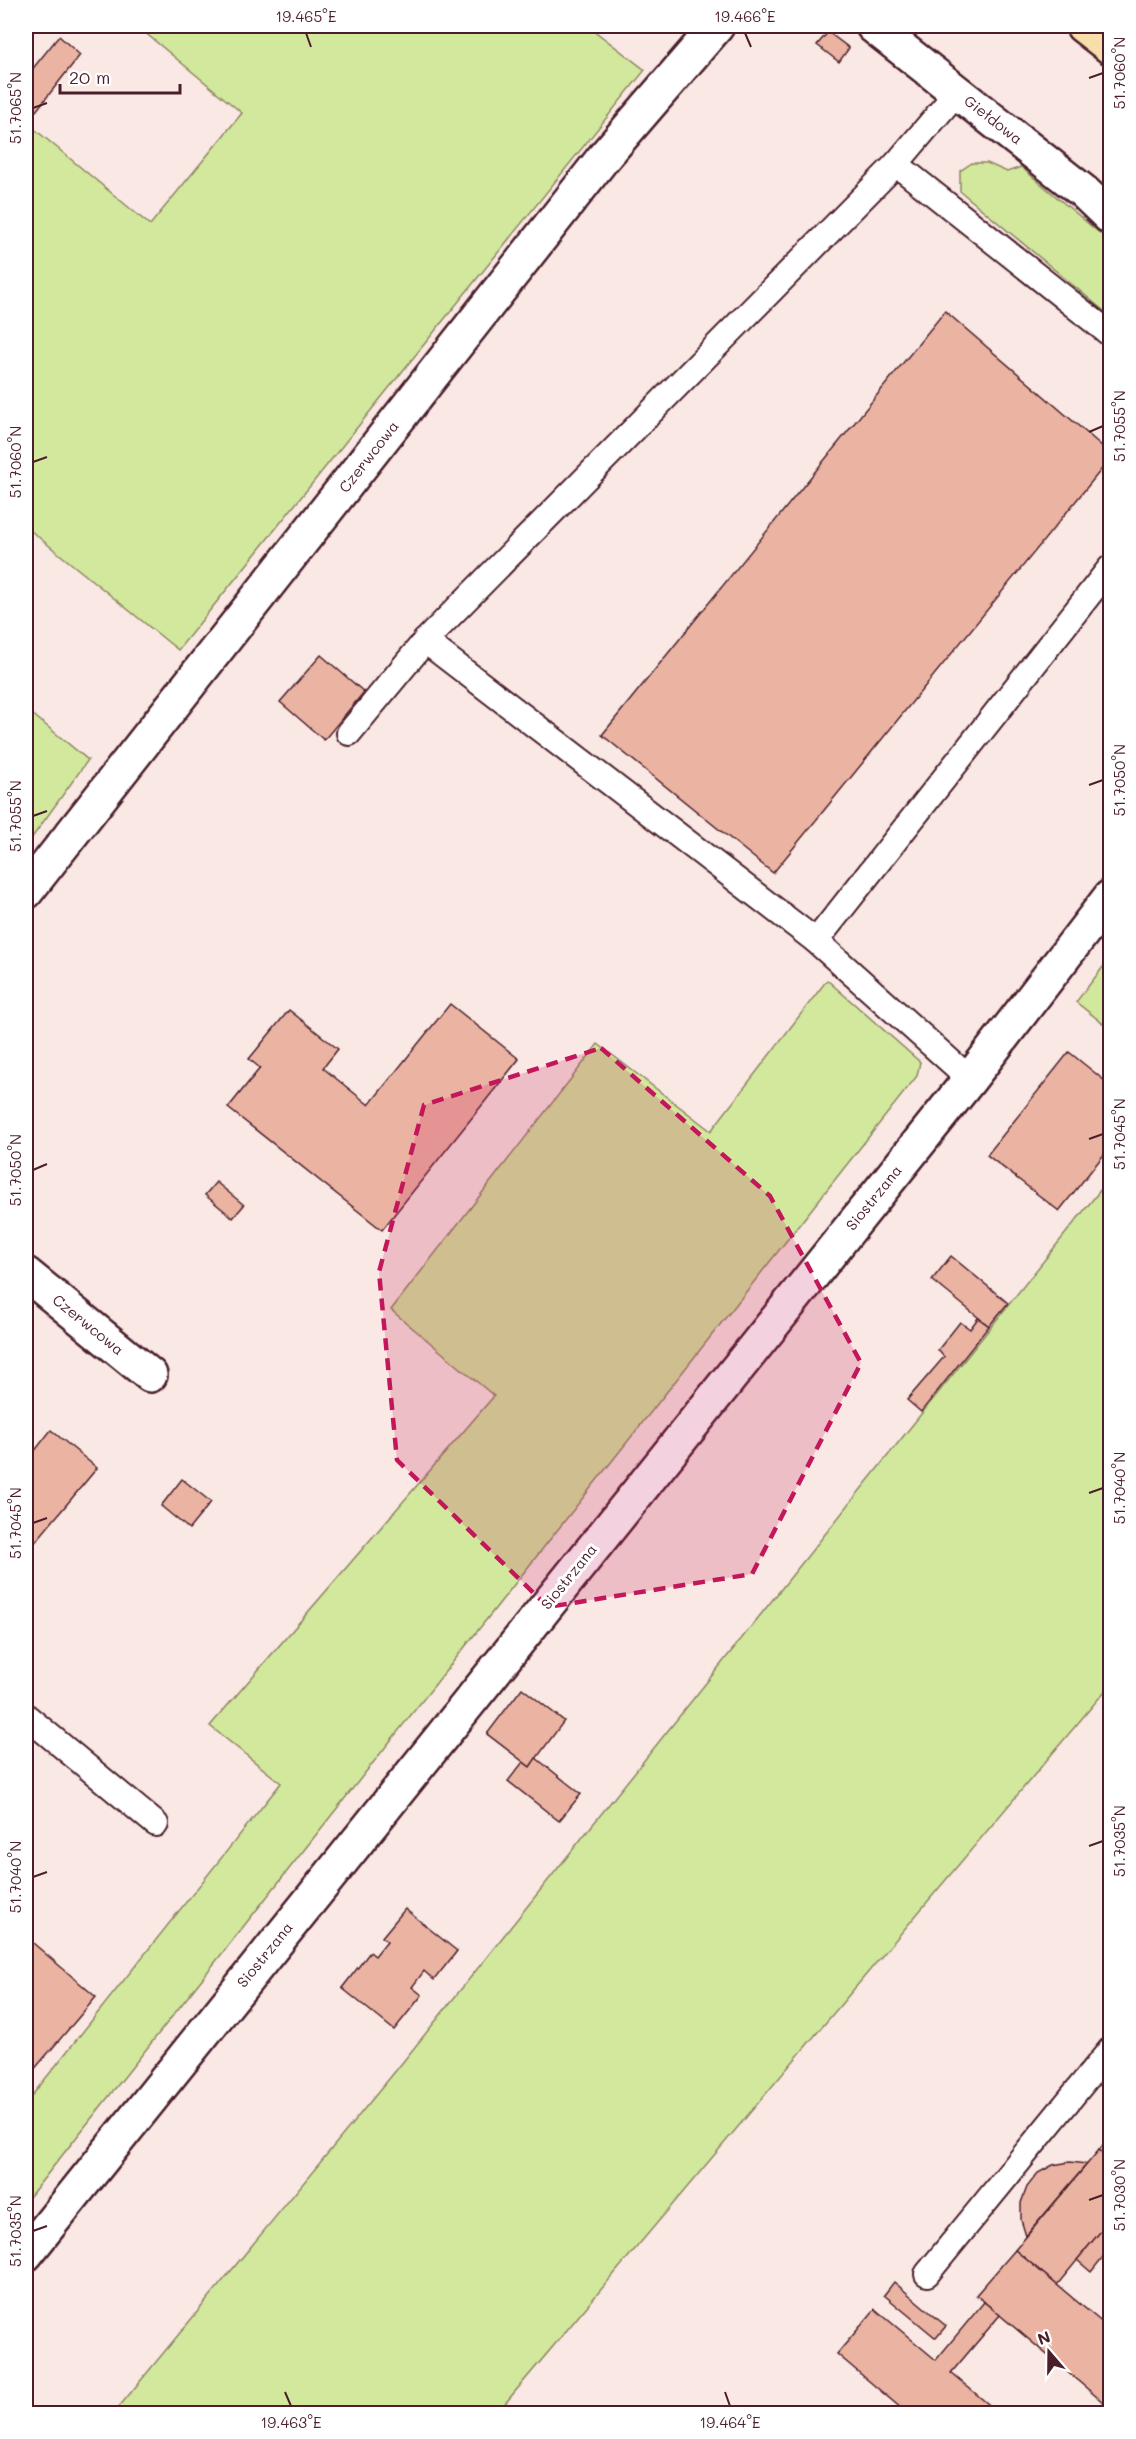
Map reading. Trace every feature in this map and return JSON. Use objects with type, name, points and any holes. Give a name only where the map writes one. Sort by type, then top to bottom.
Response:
[{"type":"main road","points":[[1083,26],[1110,47]]},
{"type":"street","name":"Czerwcowa","points":[[26,892],[597,167],[717,26]]},
{"type":"street","name":"Giełdowa","points":[[873,26],[1084,192],[1110,217]]},
{"type":"street","name":"Siostrzana","points":[[26,2254],[970,1079],[1110,897]]},
{"type":"street","name":"Czerwcowa","points":[[26,1274],[150,1375]]},
{"type":"lane","points":[[349,733],[425,641],[896,164],[957,92]]},
{"type":"lane","points":[[896,164],[1110,334]]},
{"type":"lane","points":[[816,941],[1110,568]]},
{"type":"lane","points":[[425,641],[816,941],[970,1079]]},
{"type":"lane","points":[[26,1716],[156,1824]]},
{"type":"lane","points":[[927,2274],[1110,2050]]},
{"type":"highlighted area","points":[[601,1048],[770,1196],[861,1363],[752,1574],[548,1607],[397,1460],[379,1272],[424,1105]]},
{"type":"green space","points":[[137,26],[588,26],[645,70],[178,650],[26,527],[26,122],[150,225],[242,113]]},
{"type":"green space","points":[[972,163],[987,163],[1007,172],[1021,167],[1103,236],[1110,244],[1110,316],[960,191],[960,171]]},
{"type":"green space","points":[[26,709],[88,760],[26,846]]},
{"type":"green space","points":[[1110,958],[1110,1029],[1076,1002]]},
{"type":"green space","points":[[827,980],[920,1062],[917,1076],[26,2201],[26,2103],[281,1783],[210,1726],[494,1396],[391,1310],[598,1044],[711,1131]]},
{"type":"green space","points":[[1110,1178],[1110,1685],[497,2413],[114,2413],[398,2068]]},
{"type":"building","points":[[828,32],[849,48],[839,62],[817,45]]},
{"type":"building","points":[[59,36],[80,55],[36,111],[26,103],[26,77]]},
{"type":"building","points":[[945,311],[1110,453],[1110,459],[773,873],[602,735]]},
{"type":"building","points":[[321,655],[364,692],[324,740],[280,702]]},
{"type":"building","points":[[450,1004],[519,1059],[382,1230],[228,1108],[260,1068],[249,1059],[289,1010],[338,1049],[323,1068],[369,1105]]},
{"type":"building","points":[[1069,1052],[1110,1085],[1110,1147],[1059,1211],[987,1155]]},
{"type":"building","points":[[216,1182],[244,1205],[233,1218],[205,1195]]},
{"type":"building","points":[[951,1256],[1008,1303],[989,1326],[932,1280]]},
{"type":"building","points":[[978,1318],[989,1326],[921,1412],[907,1400],[944,1357],[938,1350],[960,1322],[970,1329]]},
{"type":"building","points":[[51,1430],[97,1468],[27,1552],[26,1462]]},
{"type":"building","points":[[182,1479],[211,1502],[189,1529],[161,1506]]},
{"type":"building","points":[[522,1688],[564,1721],[530,1767],[487,1734]]},
{"type":"building","points":[[536,1758],[581,1794],[559,1821],[508,1781],[523,1762],[530,1767]]},
{"type":"building","points":[[405,1909],[457,1951],[434,1980],[424,1971],[412,1987],[422,1995],[394,2030],[342,1988],[370,1952],[375,1956],[387,1941],[382,1937]]},
{"type":"building","points":[[26,1937],[96,1997],[26,2079]]},
{"type":"building","points":[[1110,2136],[1110,2159],[1099,2150]]},
{"type":"building","points":[[1099,2150],[1110,2159],[1110,2220],[1057,2285],[1015,2250]]},
{"type":"building","points":[[1070,2162],[1087,2164],[1026,2236],[1021,2220],[1021,2203],[1027,2187],[1038,2173],[1053,2165]]},
{"type":"building","points":[[1110,2220],[1110,2248],[1091,2272],[1077,2260]]},
{"type":"building","points":[[1015,2250],[1110,2329],[1110,2408],[976,2295]]},
{"type":"building","points":[[894,2282],[946,2326],[936,2338],[884,2295]]},
{"type":"building","points":[[984,2302],[1000,2315],[951,2373],[1000,2414],[908,2414],[837,2354],[875,2309],[936,2360]]}]
